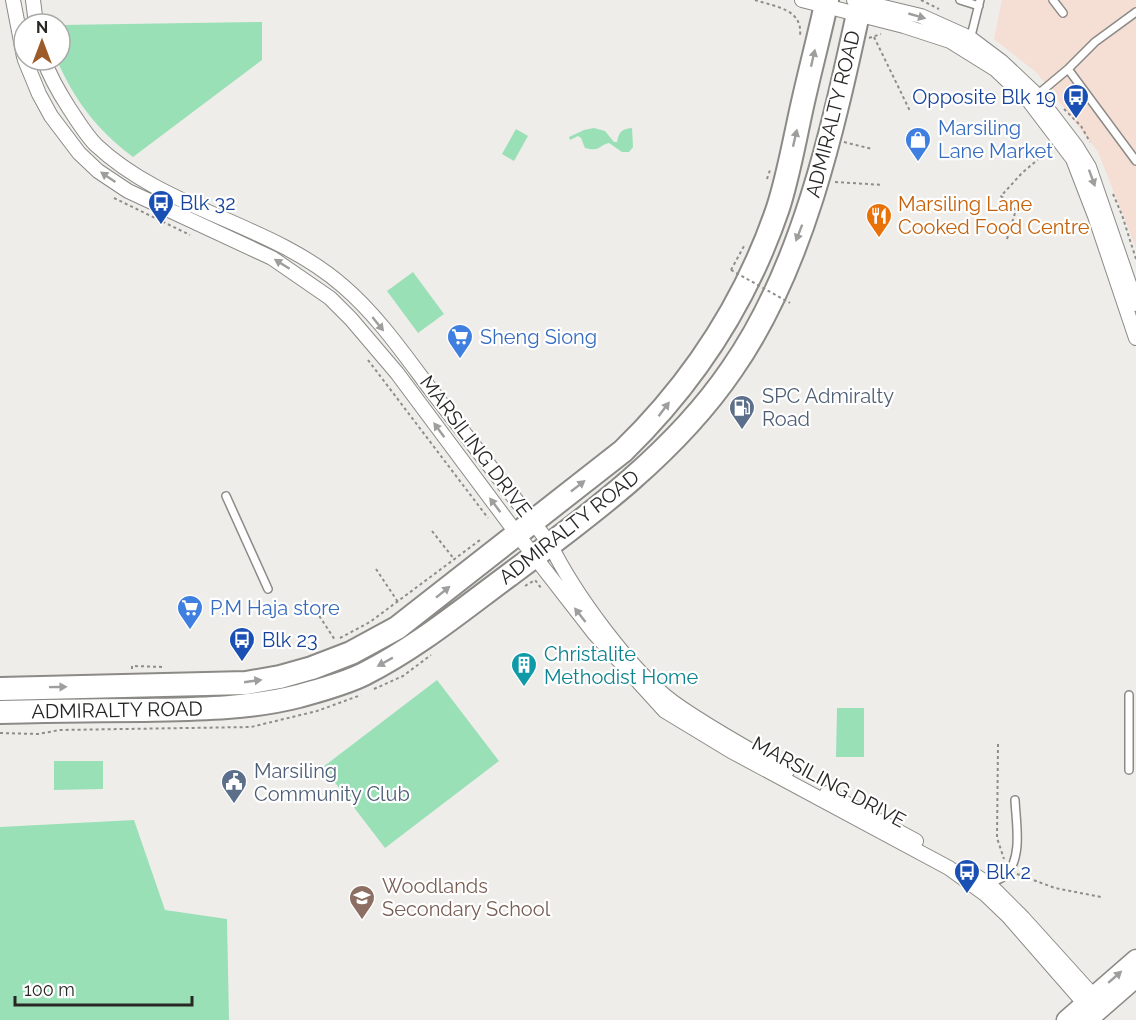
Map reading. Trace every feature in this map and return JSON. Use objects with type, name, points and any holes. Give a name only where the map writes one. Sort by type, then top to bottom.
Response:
[{"type":"main road","name":"ADMIRALTY ROAD","points":[[0,689],[246,682],[280,677],[312,668],[351,652],[397,628],[623,451],[656,419],[702,360],[741,295],[765,243],[779,205],[826,3]]},
{"type":"main road","name":"ADMIRALTY ROAD","points":[[0,712],[214,708],[270,702],[362,675],[399,654],[543,550],[653,460],[676,437],[732,371],[768,308],[809,209],[858,4]]},
{"type":"street","points":[[802,0],[858,4],[934,35],[969,45],[995,69],[1033,98],[1073,159],[1100,214],[1136,304]]},
{"type":"street","name":"MARSILING DRIVE","points":[[30,72],[51,116],[79,153],[98,171],[128,191],[272,258],[330,298],[397,373],[543,550],[560,563],[634,665],[672,701],[786,771],[876,818],[987,889],[1008,916],[1093,1008]]},
{"type":"street","name":"MARSILING DRIVE","points":[[50,72],[63,99],[94,143],[136,176],[279,244],[322,270],[343,286],[368,311],[411,364],[525,528],[543,550]]},
{"type":"street","points":[[1100,214],[1135,334]]},
{"type":"street","points":[[1093,1008],[1136,959]]},
{"type":"street","points":[[1066,1020],[1093,1008],[1136,978]]},
{"type":"lane","points":[[960,0],[980,3],[969,45]]},
{"type":"lane","points":[[1053,0],[1063,13]]},
{"type":"lane","points":[[1033,98],[1068,69],[1095,42],[1136,12]]},
{"type":"lane","points":[[1068,69],[1136,161]]},
{"type":"lane","points":[[397,373],[411,364]]},
{"type":"lane","points":[[226,496],[268,589]]},
{"type":"lane","points":[[1129,695],[1129,770]]},
{"type":"lane","points":[[987,889],[1005,876],[1014,863],[1016,851],[1015,800]]},
{"type":"path","points":[[755,0],[788,11],[796,16],[801,26]]},
{"type":"path","points":[[865,40],[884,33]]},
{"type":"path","points":[[874,37],[910,111]]},
{"type":"path","points":[[842,141],[872,149]]},
{"type":"path","points":[[1007,239],[1016,210],[1001,196],[1022,173],[1052,148]]},
{"type":"path","points":[[832,182],[883,185]]},
{"type":"path","points":[[744,246],[731,270],[790,303]]},
{"type":"path","points":[[363,354],[489,519]]},
{"type":"path","points":[[432,531],[454,559]]},
{"type":"path","points":[[316,611],[335,640],[370,622],[482,539]]},
{"type":"path","points":[[376,568],[398,602]]},
{"type":"path","points":[[132,666],[167,667]]},
{"type":"path","points":[[0,734],[38,734],[84,729]]},
{"type":"shaded area","points":[[1002,0],[1136,0],[1136,248],[1098,152],[1037,73],[994,39]]},
{"type":"green space","points":[[262,22],[262,60],[133,157],[88,114],[63,72],[72,72],[72,25]]},
{"type":"green space","points":[[594,128],[605,131],[614,142],[617,142],[621,132],[632,128],[633,147],[629,152],[622,152],[609,143],[597,149],[590,149],[585,148],[578,136],[570,140],[569,137]]},
{"type":"green space","points":[[516,129],[528,136],[514,161],[502,154]]},
{"type":"green space","points":[[413,272],[444,314],[418,333],[387,291]]},
{"type":"green space","points":[[437,680],[499,761],[385,848],[323,767]]},
{"type":"green space","points":[[837,708],[864,708],[864,757],[836,757]]},
{"type":"green space","points":[[54,761],[103,761],[103,789],[54,790]]},
{"type":"green space","points":[[134,820],[165,910],[227,919],[229,1020],[0,1020],[0,827]]},
{"type":"place","name":"Opposite Blk 19","points":[[1076,120]]},
{"type":"place","name":"Marsiling Lane Market","points":[[918,163]]},
{"type":"place","name":"Blk 32","points":[[161,226]]},
{"type":"place","name":"Marsiling Lane Cooked Food Centre","points":[[879,239]]},
{"type":"place","name":"Sheng Siong","points":[[460,360]]},
{"type":"place","name":"SPC Admiralty Road","points":[[742,431]]},
{"type":"place","name":"P.M Haja store","points":[[190,631]]},
{"type":"place","name":"Blk 23","points":[[242,663]]},
{"type":"place","name":"Christalite Methodist Home","points":[[524,688]]},
{"type":"place","name":"Marsiling Community Club","points":[[234,805]]},
{"type":"place","name":"Blk 2","points":[[967,895]]},
{"type":"place","name":"Woodlands Secondary School","points":[[362,921]]}]
